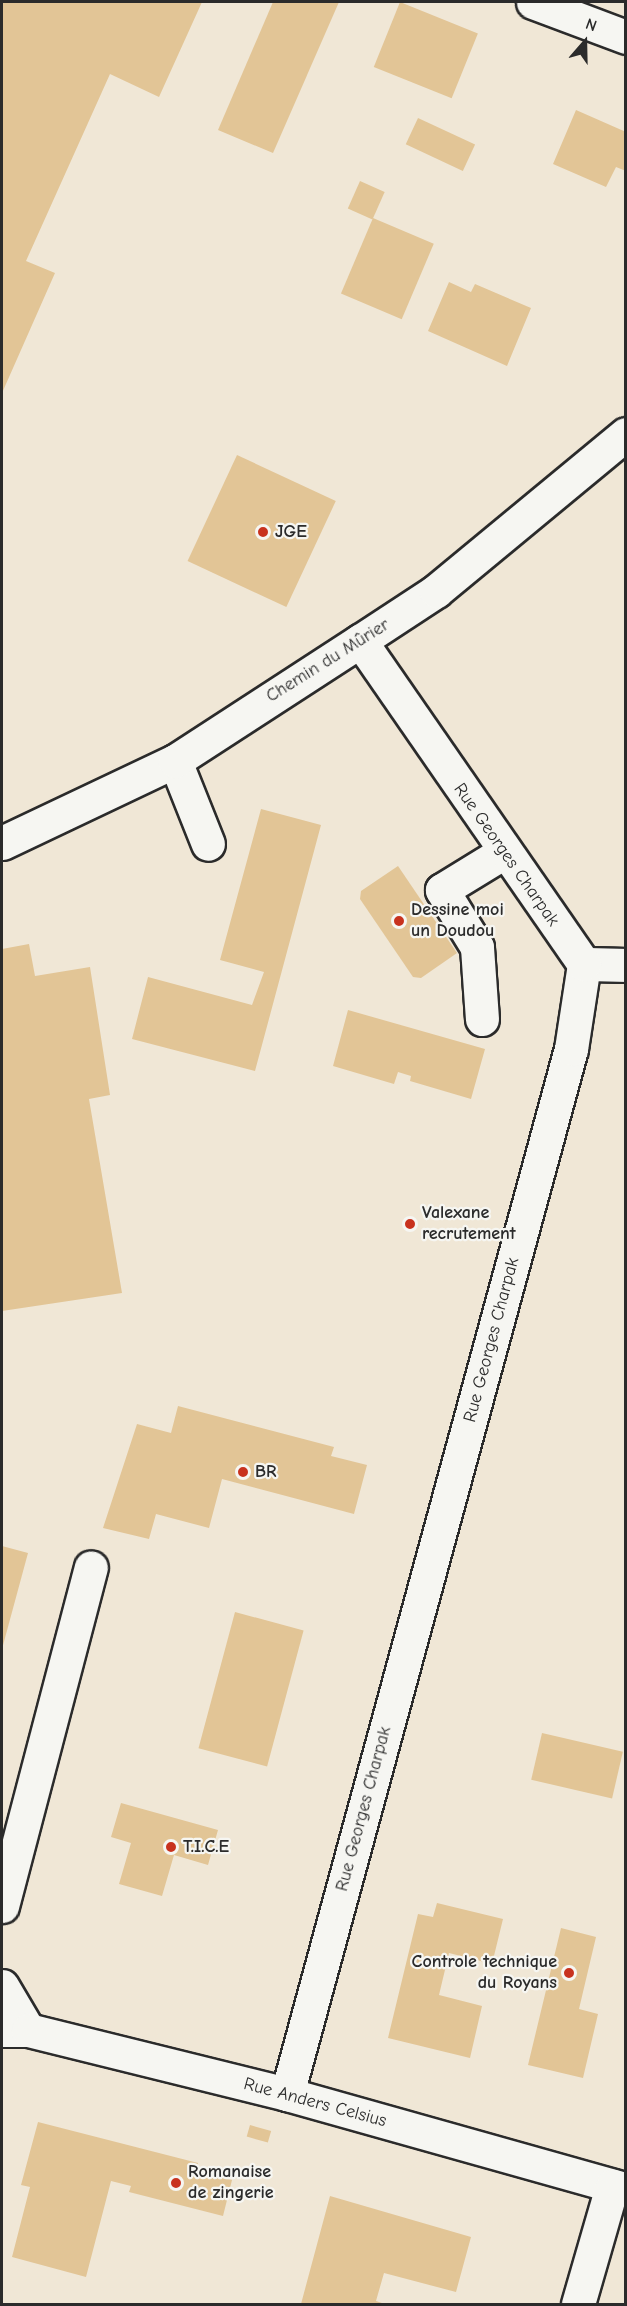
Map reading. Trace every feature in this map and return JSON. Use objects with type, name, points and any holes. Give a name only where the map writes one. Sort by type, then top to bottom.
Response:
[{"type":"street","points":[[533,2],[626,37]]},
{"type":"street","name":"Chemin du Mûrier","points":[[2,843],[175,761],[360,641],[436,591],[626,434]]},
{"type":"street","name":"Rue Georges Charpak","points":[[287,2094],[572,1049],[584,964],[504,852],[360,641]]},
{"type":"street","points":[[175,761],[208,844]]},
{"type":"street","points":[[482,1019],[477,947],[442,890],[504,852]]},
{"type":"street","points":[[584,964],[626,964]]},
{"type":"street","points":[[2,1906],[91,1567]]},
{"type":"street","points":[[2,1986],[15,2030]]},
{"type":"street","name":"Rue Anders Celsius","points":[[15,2030],[287,2094],[619,2187]]},
{"type":"street","points":[[578,2304],[619,2187]]},
{"type":"shaded area","points":[[2,2],[625,2],[625,2304],[2,2304]]},
{"type":"building","points":[[2,2],[202,2],[159,97],[110,74],[26,261],[55,273],[2,393]]},
{"type":"building","points":[[273,2],[339,2],[273,153],[218,130]]},
{"type":"building","points":[[400,2],[478,33],[452,98],[374,67]]},
{"type":"building","points":[[576,110],[626,132],[626,171],[616,167],[606,187],[553,164]]},
{"type":"building","points":[[418,118],[475,145],[463,171],[406,144]]},
{"type":"building","points":[[360,181],[385,192],[372,219],[348,208]]},
{"type":"building","points":[[373,218],[434,244],[402,319],[341,293]]},
{"type":"building","points":[[449,282],[471,292],[475,284],[531,308],[507,366],[428,331]]},
{"type":"building","name":"JGE","points":[[237,455],[336,501],[286,607],[188,561]]},
{"type":"building","points":[[261,809],[321,825],[255,1071],[132,1039],[148,977],[252,1005],[264,972],[220,960]]},
{"type":"building","name":"Dessine moi un Doudou","points":[[398,866],[457,953],[421,978],[413,977],[360,899],[361,891]]},
{"type":"building","points":[[29,944],[35,976],[90,967],[110,1095],[89,1099],[122,1293],[2,1311],[2,949]]},
{"type":"building","points":[[348,1010],[485,1049],[471,1099],[410,1081],[411,1076],[398,1072],[394,1084],[333,1066]]},
{"type":"building","name":"BR","points":[[178,1406],[334,1447],[331,1456],[367,1465],[354,1514],[222,1479],[209,1528],[156,1514],[149,1539],[103,1528],[137,1424],[171,1433]]},
{"type":"building","points":[[2,1546],[28,1553],[2,1649]]},
{"type":"building","points":[[235,1612],[304,1630],[267,1767],[199,1748]]},
{"type":"building","points":[[542,1733],[623,1752],[612,1798],[531,1780]]},
{"type":"building","name":"T.I.C.E","points":[[121,1803],[218,1830],[208,1865],[174,1855],[162,1896],[119,1884],[131,1843],[111,1837]]},
{"type":"building","points":[[437,1903],[503,1919],[492,1964],[449,1953],[439,1995],[482,2006],[470,2058],[388,2038],[418,1914],[433,1917]]},
{"type":"building","name":"Controle technique du Royans","points":[[561,1928],[596,1937],[579,2009],[598,2014],[583,2078],[528,2065]]},
{"type":"building","name":"Romanaise de zingerie","points":[[38,2122],[198,2163],[196,2171],[232,2180],[223,2216],[129,2192],[131,2186],[111,2181],[86,2277],[12,2257],[30,2187],[21,2185]]},
{"type":"building","points":[[250,2125],[271,2131],[268,2143],[247,2137]]},
{"type":"building","points":[[330,2196],[471,2237],[456,2292],[384,2273],[376,2301],[385,2304],[301,2304]]},
{"type":"place","name":"JGE","points":[[263,532]]},
{"type":"place","name":"Dessine moi un Doudou","points":[[399,921]]},
{"type":"place","name":"Valexane recrutement","points":[[410,1224]]},
{"type":"place","name":"BR","points":[[243,1472]]},
{"type":"place","name":"T.I.C.E","points":[[171,1847]]},
{"type":"place","name":"Controle technique du Royans","points":[[569,1973]]},
{"type":"place","name":"Romanaise de zingerie","points":[[176,2183]]}]
